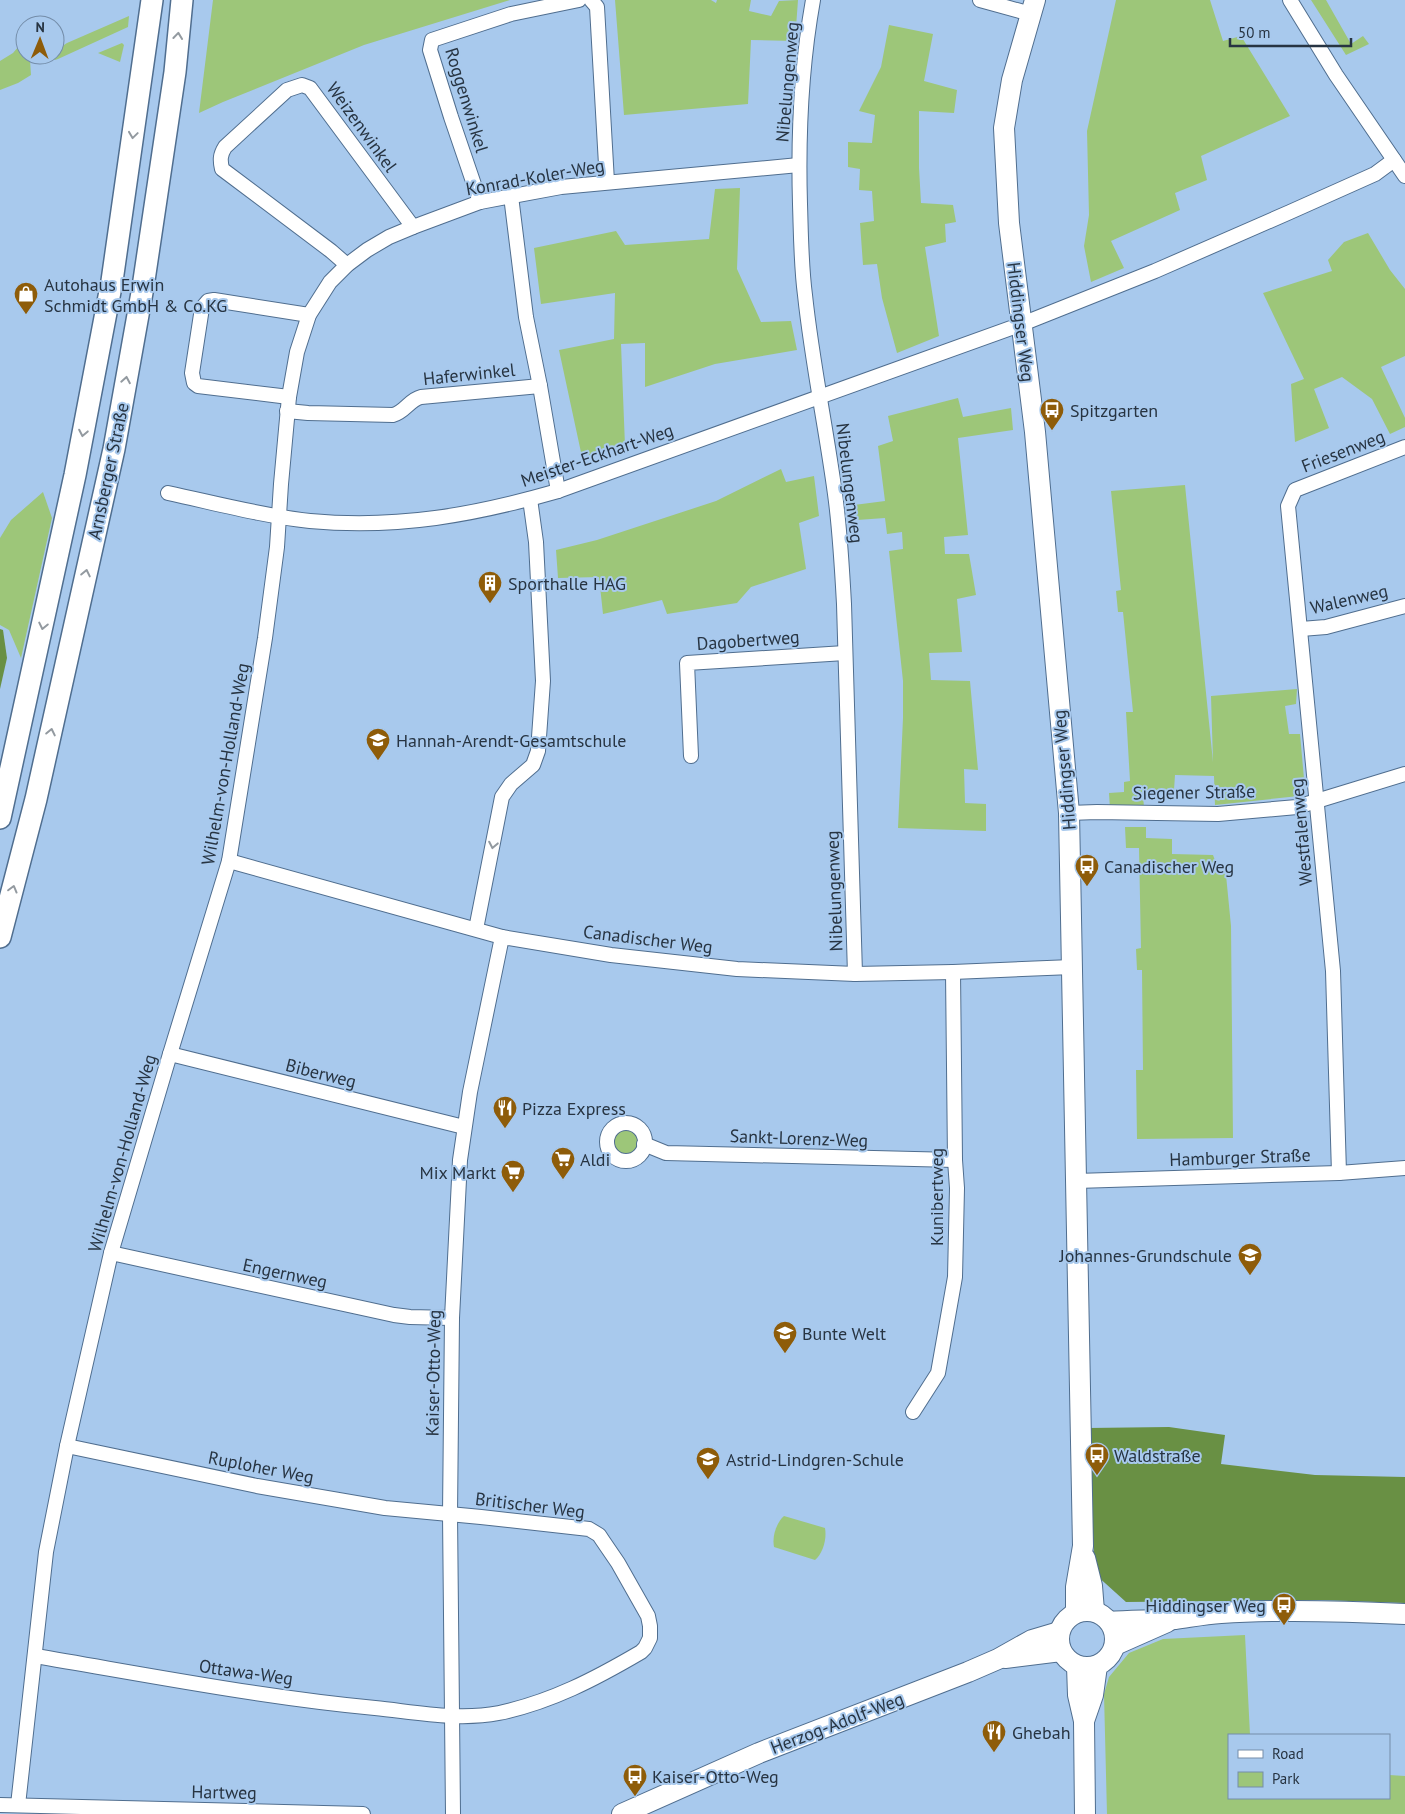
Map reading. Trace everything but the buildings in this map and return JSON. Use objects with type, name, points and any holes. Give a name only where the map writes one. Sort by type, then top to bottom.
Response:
[{"type":"main road","name":"Arnsberger Straße","points":[[0,818],[75,475],[110,290],[152,0]]},
{"type":"main road","name":"Arnsberger Straße","points":[[0,937],[36,800],[114,450],[143,286],[175,72],[182,0]]},
{"type":"main road","name":"Hiddingser Weg","points":[[1033,7],[1012,80],[1004,128],[1009,223],[1035,432],[1069,813],[1082,1546],[1092,1586],[1093,1615]]},
{"type":"main road","points":[[1093,1615],[1114,1629],[1115,1645],[1111,1654],[1097,1666],[1088,1668],[1077,1666],[1067,1660],[1060,1641],[1063,1623],[1068,1617],[1093,1615],[1133,1620],[1174,1619],[1205,1614],[1243,1612],[1365,1612],[1405,1614]]},
{"type":"main road","points":[[1115,1645],[1174,1619]]},
{"type":"main road","name":"Herzog-Adolf-Weg","points":[[622,1814],[759,1752],[998,1659],[1032,1640],[1060,1641]]},
{"type":"main road","points":[[1077,1666],[1078,1695],[1084,1720],[1085,1814]]},
{"type":"main road","points":[[1084,1720],[1093,1695],[1097,1666]]},
{"type":"street","name":"Roggenwinkel","points":[[480,202],[430,50],[432,40],[511,14],[579,0]]},
{"type":"street","points":[[591,0],[597,7],[607,182]]},
{"type":"street","name":"Nibelungenweg","points":[[813,0],[804,65],[799,165],[804,294],[835,495],[843,585],[855,974]]},
{"type":"street","points":[[980,0],[1033,7]]},
{"type":"street","points":[[1290,0],[1336,75],[1405,176]]},
{"type":"street","name":"Weizenwinkel","points":[[347,265],[222,168],[220,160],[221,153],[225,147],[287,90],[302,85],[310,88],[413,227]]},
{"type":"street","points":[[1022,324],[1155,271],[1298,209],[1375,174],[1394,160]]},
{"type":"street","name":"Konrad-Koler-Weg","points":[[279,516],[287,411],[297,352],[309,315],[330,282],[347,265],[382,242],[413,227],[480,202],[561,187],[799,165]]},
{"type":"street","name":"Haferwinkel","points":[[511,196],[526,317],[558,491]]},
{"type":"street","points":[[289,397],[203,388],[194,383],[192,373],[202,308],[208,301],[214,300],[309,315]]},
{"type":"street","name":"Meister-Eckhart-Weg","points":[[168,493],[279,516],[336,523],[401,522],[461,514],[558,491],[1022,324]]},
{"type":"street","name":"Haferwinkel","points":[[287,411],[393,414],[404,409],[413,400],[420,397],[540,386]]},
{"type":"street","name":"Friesenweg","points":[[1295,490],[1405,447]]},
{"type":"street","name":"Westfalenweg","points":[[1295,490],[1288,506],[1333,971],[1339,1173]]},
{"type":"street","points":[[476,929],[502,797],[511,784],[533,765],[538,751],[543,681],[538,572],[530,499]]},
{"type":"street","name":"Wilhelm-von-Holland-Weg","points":[[18,1805],[46,1552],[66,1446],[111,1253],[229,861],[264,647],[279,516]]},
{"type":"street","name":"Walenweg","points":[[1301,629],[1326,626],[1405,606]]},
{"type":"street","name":"Dagobertweg","points":[[691,756],[686,663],[845,653]]},
{"type":"street","name":"Siegener Straße","points":[[1069,813],[1218,814],[1297,807],[1405,774]]},
{"type":"street","name":"Canadischer Weg","points":[[229,861],[502,937],[611,955],[737,969],[855,974],[953,972],[1072,966]]},
{"type":"street","name":"Kaiser-Otto-Weg","points":[[453,1814],[450,1514],[452,1318],[460,1160],[464,1127],[502,937]]},
{"type":"street","name":"Kunibertweg","points":[[913,1412],[938,1373],[955,1277],[957,1188],[953,972]]},
{"type":"street","name":"Biberweg","points":[[170,1054],[464,1127]]},
{"type":"street","name":"Sankt-Lorenz-Weg","points":[[644,1144],[666,1153],[955,1160]]},
{"type":"street","name":"Hamburger Straße","points":[[1076,1181],[1339,1173],[1405,1168]]},
{"type":"street","name":"Engernweg","points":[[111,1253],[394,1315],[452,1318]]},
{"type":"street","name":"Ruploher Weg","points":[[66,1446],[320,1498],[385,1508],[450,1514]]},
{"type":"street","name":"Britischer Weg","points":[[450,1514],[589,1529],[599,1535],[618,1563],[645,1609],[650,1626],[650,1638],[641,1652],[568,1692],[498,1713],[452,1715]]},
{"type":"street","name":"Ottawa-Weg","points":[[35,1656],[179,1682],[333,1704],[452,1715]]},
{"type":"street","name":"Hartweg","points":[[0,1805],[83,1811],[364,1814]]},
{"type":"green space","points":[[213,0],[510,0],[364,45],[199,113]]},
{"type":"green space","points":[[615,0],[711,0],[716,3],[717,0],[751,0],[749,11],[771,16],[779,1],[798,0],[795,41],[751,40],[748,104],[624,115]]},
{"type":"green space","points":[[1116,0],[1210,0],[1223,41],[1241,36],[1290,116],[1201,156],[1207,180],[1175,193],[1180,210],[1111,241],[1124,268],[1091,282],[1084,246],[1089,215],[1087,131]]},
{"type":"green space","points":[[1311,0],[1326,0],[1351,44],[1363,36],[1369,44],[1346,55]]},
{"type":"green space","points":[[129,16],[128,27],[65,56],[65,44]]},
{"type":"green space","points":[[889,25],[933,34],[924,81],[957,90],[954,113],[919,111],[921,203],[953,205],[956,222],[945,224],[946,242],[925,247],[939,336],[897,353],[882,298],[877,264],[863,265],[860,223],[874,221],[872,191],[859,190],[860,169],[848,167],[848,142],[872,143],[875,115],[859,111],[881,67]]},
{"type":"green space","points":[[122,43],[124,45],[120,62],[98,53]]},
{"type":"green space","points":[[15,51],[15,65],[30,65],[31,75],[18,83],[0,90],[0,61]]},
{"type":"green space","points":[[740,188],[737,269],[761,322],[791,321],[797,350],[715,364],[645,387],[645,343],[621,344],[625,446],[582,457],[559,350],[614,339],[615,293],[541,304],[534,248],[616,231],[625,245],[709,239],[715,189]]},
{"type":"green space","points":[[1368,233],[1390,270],[1405,289],[1405,356],[1381,367],[1405,418],[1405,427],[1390,434],[1372,399],[1342,377],[1314,389],[1329,428],[1295,442],[1291,384],[1304,379],[1263,293],[1332,271],[1328,260],[1344,242]]},
{"type":"green space","points":[[958,398],[963,417],[1011,408],[1013,430],[958,438],[968,535],[944,537],[945,554],[969,554],[976,595],[957,599],[962,652],[929,653],[931,680],[970,681],[978,770],[964,769],[965,803],[986,804],[986,831],[898,828],[903,681],[889,551],[903,549],[902,532],[887,534],[885,518],[857,520],[854,505],[885,501],[878,446],[893,441],[888,416]]},
{"type":"green space","points":[[781,469],[786,482],[814,476],[819,516],[799,523],[806,569],[751,587],[737,603],[667,614],[662,600],[603,614],[599,577],[558,578],[556,550],[597,540],[716,501]]},
{"type":"green space","points":[[1185,485],[1213,762],[1211,696],[1297,689],[1296,704],[1285,706],[1289,734],[1300,734],[1305,790],[1299,796],[1215,805],[1214,776],[1175,775],[1174,790],[1143,790],[1144,810],[1110,809],[1109,793],[1124,792],[1124,782],[1130,781],[1126,712],[1133,712],[1123,612],[1118,612],[1116,591],[1121,590],[1111,491]]},
{"type":"green space","points":[[43,492],[52,518],[21,658],[9,630],[0,625],[0,538],[11,520]]},
{"type":"green space","points":[[0,629],[3,630],[7,658],[0,689]]},
{"type":"green space","points":[[1125,827],[1146,827],[1146,838],[1172,839],[1172,854],[1213,855],[1217,866],[1226,875],[1231,926],[1233,1138],[1137,1139],[1136,1070],[1143,1070],[1142,970],[1137,970],[1136,949],[1141,948],[1139,848],[1126,848]]},
{"type":"green space","points":[[626,1129],[635,1133],[639,1142],[635,1151],[626,1155],[617,1151],[613,1142],[617,1133]]},
{"type":"green space","points":[[1169,1427],[1225,1435],[1221,1464],[1315,1475],[1405,1477],[1405,1603],[1321,1600],[1126,1602],[1095,1574],[1088,1428]]},
{"type":"green space","points":[[784,1516],[825,1528],[824,1546],[815,1560],[774,1547],[775,1530]]},
{"type":"green space","points":[[1245,1635],[1250,1734],[1228,1734],[1228,1799],[1390,1799],[1390,1775],[1405,1776],[1405,1814],[1107,1814],[1104,1694],[1109,1677],[1129,1653],[1163,1639]]},
{"type":"place","name":"Autohaus Erwin Schmidt GmbH & Co.KG","points":[[26,315]]},
{"type":"place","name":"Spitzgarten","points":[[1052,431]]},
{"type":"place","name":"Sporthalle HAG","points":[[490,604]]},
{"type":"place","name":"Hannah-Arendt-Gesamtschule","points":[[378,761]]},
{"type":"place","name":"Canadischer Weg","points":[[1087,887]]},
{"type":"place","name":"Pizza Express","points":[[505,1129]]},
{"type":"place","name":"Aldi","points":[[563,1180]]},
{"type":"place","name":"Mix Markt","points":[[513,1193]]},
{"type":"place","name":"Johannes-Grundschule","points":[[1250,1276]]},
{"type":"place","name":"Bunte Welt","points":[[785,1354]]},
{"type":"place","name":"Waldstraße","points":[[1097,1476]]},
{"type":"place","name":"Astrid-Lindgren-Schule","points":[[708,1480]]},
{"type":"place","name":"Hiddingser Weg","points":[[1284,1626]]},
{"type":"place","name":"Ghebah","points":[[994,1753]]},
{"type":"place","name":"Kaiser-Otto-Weg","points":[[635,1797]]}]
